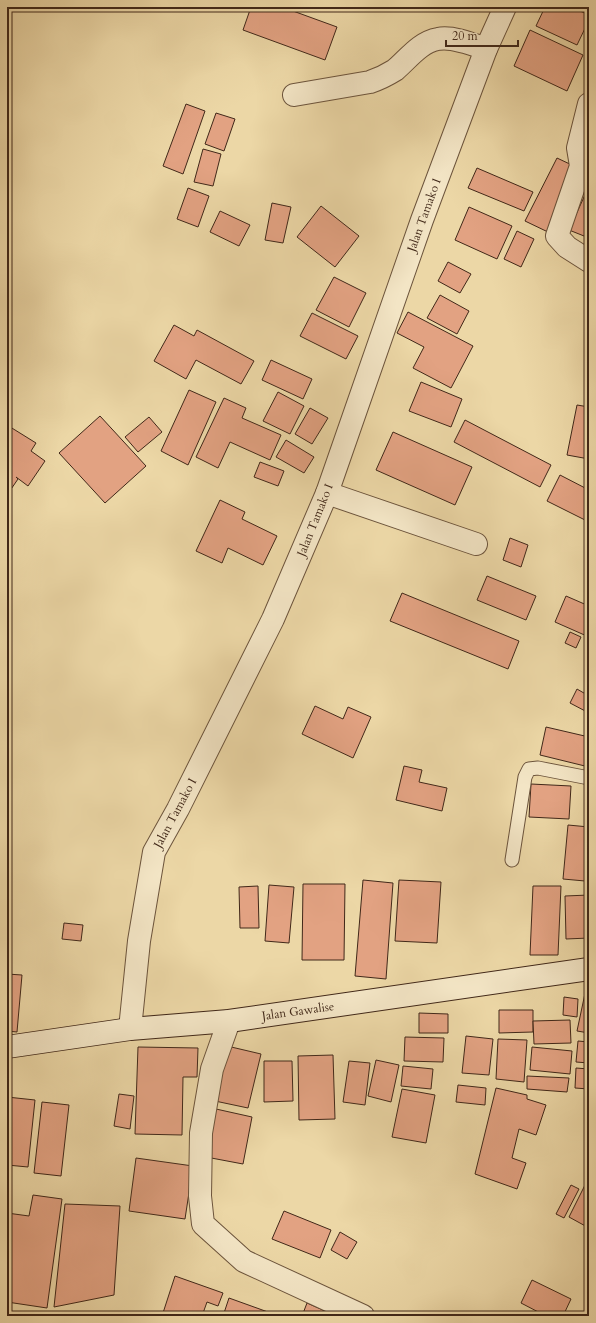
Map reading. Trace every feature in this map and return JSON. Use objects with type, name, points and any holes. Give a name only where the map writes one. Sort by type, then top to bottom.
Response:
[{"type":"street","name":"Jalan Tamako I","points":[[130,1029],[139,941],[154,852],[178,809],[273,619],[327,493],[422,220],[486,49],[505,7]]},
{"type":"street","points":[[294,95],[381,79],[395,70],[422,46],[437,39],[450,39],[486,49]]},
{"type":"street","points":[[589,104],[578,148],[581,166],[557,236],[567,247],[589,261]]},
{"type":"street","points":[[327,493],[476,544]]},
{"type":"street","name":"Jalan Gawalise","points":[[7,1048],[130,1029],[229,1021],[589,969]]},
{"type":"street","points":[[229,1021],[212,1069],[201,1133],[200,1196],[203,1224],[244,1260],[363,1316]]},
{"type":"lane","points":[[512,860],[525,777],[529,769],[538,768],[589,778]]},
{"type":"building","points":[[251,7],[282,7],[337,27],[325,60],[243,30]]},
{"type":"building","points":[[545,7],[571,7],[589,15],[589,20],[577,45],[536,26]]},
{"type":"building","points":[[530,30],[583,55],[567,91],[514,66]]},
{"type":"building","points":[[186,104],[205,111],[183,174],[163,166]]},
{"type":"building","points":[[216,113],[235,119],[224,151],[205,144]]},
{"type":"building","points":[[203,149],[221,154],[213,186],[194,182]]},
{"type":"building","points":[[557,158],[574,166],[548,232],[525,221]]},
{"type":"building","points":[[477,168],[533,192],[524,211],[468,188]]},
{"type":"building","points":[[589,186],[589,238],[569,230]]},
{"type":"building","points":[[188,188],[209,196],[198,227],[177,219]]},
{"type":"building","points":[[272,203],[291,207],[283,243],[265,240]]},
{"type":"building","points":[[321,206],[359,236],[335,267],[297,237]]},
{"type":"building","points":[[469,207],[512,226],[497,259],[455,240]]},
{"type":"building","points":[[220,211],[250,225],[239,246],[210,232]]},
{"type":"building","points":[[517,231],[534,239],[521,267],[504,259]]},
{"type":"building","points":[[448,262],[471,274],[460,293],[438,281]]},
{"type":"building","points":[[334,277],[366,293],[349,327],[316,310]]},
{"type":"building","points":[[440,295],[469,311],[457,334],[427,318]]},
{"type":"building","points":[[408,312],[473,346],[451,388],[413,368],[424,347],[397,333]]},
{"type":"building","points":[[312,313],[358,336],[346,359],[300,336]]},
{"type":"building","points":[[174,325],[194,336],[197,330],[254,361],[241,384],[196,360],[186,379],[154,361]]},
{"type":"building","points":[[271,360],[312,379],[303,399],[262,380]]},
{"type":"building","points":[[421,382],[462,399],[451,427],[409,411]]},
{"type":"building","points":[[189,390],[216,402],[188,465],[161,451]]},
{"type":"building","points":[[278,392],[304,406],[290,434],[263,421]]},
{"type":"building","points":[[224,398],[246,408],[242,418],[281,435],[270,460],[230,442],[218,468],[196,457]]},
{"type":"building","points":[[577,405],[589,407],[589,459],[567,455]]},
{"type":"building","points":[[310,408],[328,418],[312,444],[295,434]]},
{"type":"building","points":[[100,416],[146,466],[105,503],[59,453]]},
{"type":"building","points":[[149,417],[162,432],[138,452],[125,437]]},
{"type":"building","points":[[465,420],[551,465],[540,487],[454,442]]},
{"type":"building","points":[[7,425],[36,443],[31,451],[45,461],[28,486],[16,477],[18,479],[7,495]]},
{"type":"building","points":[[393,432],[472,467],[455,505],[376,470]]},
{"type":"building","points":[[286,440],[314,457],[304,473],[276,457]]},
{"type":"building","points":[[260,462],[284,471],[278,486],[254,477]]},
{"type":"building","points":[[560,475],[589,490],[589,522],[547,501]]},
{"type":"building","points":[[220,500],[245,512],[242,519],[277,536],[263,565],[228,548],[222,563],[196,551]]},
{"type":"building","points":[[510,538],[528,545],[521,567],[503,560]]},
{"type":"building","points":[[487,576],[536,596],[526,620],[477,600]]},
{"type":"building","points":[[402,593],[519,641],[508,669],[390,621]]},
{"type":"building","points":[[566,596],[589,606],[589,637],[555,622]]},
{"type":"building","points":[[570,632],[581,637],[576,648],[565,643]]},
{"type":"building","points":[[577,689],[589,696],[589,713],[570,703]]},
{"type":"building","points":[[315,706],[343,719],[348,707],[371,717],[353,758],[302,734]]},
{"type":"building","points":[[546,727],[589,737],[589,767],[540,755]]},
{"type":"building","points":[[404,766],[422,770],[419,782],[447,788],[442,811],[396,800]]},
{"type":"building","points":[[531,784],[571,786],[569,819],[529,817]]},
{"type":"building","points":[[568,825],[589,827],[585,881],[563,879]]},
{"type":"building","points":[[363,880],[393,883],[386,979],[355,976]]},
{"type":"building","points":[[399,880],[441,882],[437,943],[395,941]]},
{"type":"building","points":[[303,884],[345,884],[344,960],[302,960]]},
{"type":"building","points":[[269,885],[294,887],[289,943],[265,941]]},
{"type":"building","points":[[258,886],[259,928],[240,928],[239,887]]},
{"type":"building","points":[[533,886],[561,886],[558,955],[530,955]]},
{"type":"building","points":[[589,895],[589,938],[566,939],[565,896]]},
{"type":"building","points":[[64,923],[83,925],[81,941],[62,939]]},
{"type":"building","points":[[7,974],[22,975],[17,1032],[7,1031]]},
{"type":"building","points":[[587,984],[589,984],[589,1033],[577,1031]]},
{"type":"building","points":[[564,997],[578,999],[577,1017],[563,1015]]},
{"type":"building","points":[[499,1010],[533,1010],[533,1032],[499,1033]]},
{"type":"building","points":[[419,1013],[448,1014],[448,1033],[419,1033]]},
{"type":"building","points":[[570,1020],[571,1043],[534,1044],[533,1021]]},
{"type":"building","points":[[466,1036],[493,1039],[489,1075],[462,1073]]},
{"type":"building","points":[[405,1037],[444,1038],[443,1062],[404,1061]]},
{"type":"building","points":[[498,1039],[527,1040],[524,1082],[496,1079]]},
{"type":"building","points":[[578,1041],[589,1042],[589,1063],[576,1062]]},
{"type":"building","points":[[227,1046],[261,1054],[248,1108],[215,1101]]},
{"type":"building","points":[[138,1047],[198,1048],[197,1077],[183,1077],[182,1135],[135,1134]]},
{"type":"building","points":[[532,1047],[572,1051],[570,1074],[530,1070]]},
{"type":"building","points":[[333,1055],[335,1119],[299,1120],[298,1056]]},
{"type":"building","points":[[376,1060],[399,1065],[391,1102],[368,1096]]},
{"type":"building","points":[[264,1061],[292,1061],[293,1101],[264,1102]]},
{"type":"building","points":[[349,1061],[370,1063],[365,1105],[343,1102]]},
{"type":"building","points":[[403,1066],[433,1069],[431,1089],[401,1086]]},
{"type":"building","points":[[576,1068],[589,1069],[589,1089],[575,1088]]},
{"type":"building","points":[[527,1076],[569,1078],[567,1092],[527,1089]]},
{"type":"building","points":[[458,1085],[486,1088],[485,1105],[456,1102]]},
{"type":"building","points":[[496,1088],[527,1095],[527,1099],[546,1105],[536,1135],[519,1129],[512,1158],[526,1163],[517,1189],[475,1174]]},
{"type":"building","points":[[402,1089],[435,1095],[426,1143],[392,1137]]},
{"type":"building","points":[[119,1094],[134,1096],[130,1129],[114,1126]]},
{"type":"building","points":[[7,1097],[35,1100],[28,1167],[7,1165]]},
{"type":"building","points":[[42,1102],[69,1105],[61,1176],[34,1173]]},
{"type":"building","points":[[216,1109],[252,1117],[243,1164],[206,1157]]},
{"type":"building","points":[[136,1158],[193,1166],[185,1219],[129,1211]]},
{"type":"building","points":[[571,1185],[579,1189],[564,1218],[556,1214]]},
{"type":"building","points":[[585,1185],[589,1187],[589,1228],[569,1217]]},
{"type":"building","points":[[33,1195],[62,1199],[47,1308],[7,1302],[7,1213],[29,1216]]},
{"type":"building","points":[[65,1204],[120,1206],[114,1295],[54,1307]]},
{"type":"building","points":[[284,1211],[331,1230],[320,1258],[272,1239]]},
{"type":"building","points":[[340,1232],[357,1242],[347,1259],[331,1250]]},
{"type":"building","points":[[175,1276],[223,1293],[218,1306],[207,1302],[202,1316],[162,1316]]},
{"type":"building","points":[[532,1280],[571,1299],[563,1316],[546,1316],[521,1303]]},
{"type":"building","points":[[229,1298],[279,1316],[223,1316]]},
{"type":"building","points":[[307,1303],[332,1314],[331,1316],[302,1316]]}]
